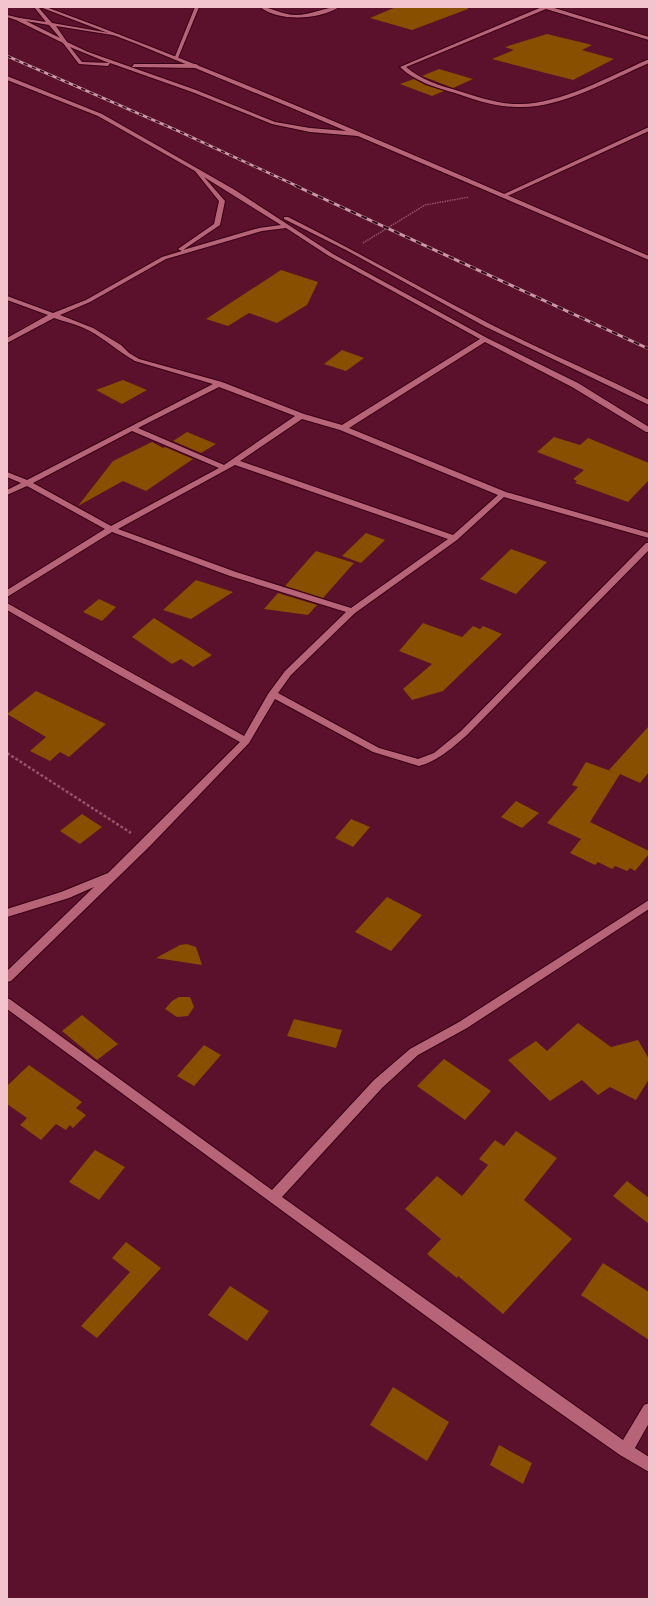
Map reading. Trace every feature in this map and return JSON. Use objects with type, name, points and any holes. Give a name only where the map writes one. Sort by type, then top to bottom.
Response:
[{"type":"street","points":[[36,7],[44,20],[49,23],[73,56],[81,63],[153,67],[196,66]]},
{"type":"street","points":[[42,7],[119,35],[196,66],[649,258]]},
{"type":"street","points":[[176,58],[197,7]]},
{"type":"street","points":[[262,7],[278,15],[296,18],[318,14],[337,7]]},
{"type":"street","points":[[649,39],[546,7],[403,67],[406,71],[441,86],[498,104],[520,106],[549,104],[649,61]]},
{"type":"street","points":[[7,16],[119,35]]},
{"type":"street","points":[[18,19],[86,53],[122,65],[274,123],[310,130],[358,134]]},
{"type":"street","points":[[7,78],[100,115],[268,212],[331,255],[485,339],[575,385],[649,430]]},
{"type":"street","points":[[502,196],[649,129]]},
{"type":"street","points":[[7,341],[54,315],[88,301],[188,245],[217,225],[222,201],[194,168]]},
{"type":"street","points":[[268,212],[288,219],[348,248],[488,326],[594,375],[649,403]]},
{"type":"street","points":[[164,258],[261,229],[288,226]]},
{"type":"street","points":[[7,298],[91,329],[119,346],[127,354],[137,360],[219,384],[301,416],[343,428],[503,494],[649,536]]},
{"type":"street","points":[[343,428],[485,339]]},
{"type":"street","points":[[7,493],[219,384]]},
{"type":"street","points":[[7,594],[110,529],[225,468],[301,416]]},
{"type":"street","points":[[133,429],[225,468]]},
{"type":"street","points":[[234,462],[454,538]]},
{"type":"street","points":[[7,474],[28,483],[110,529],[233,574],[352,611]]},
{"type":"street","points":[[7,978],[146,843],[246,741],[273,694],[288,673],[352,611],[454,538],[503,494]]},
{"type":"street","points":[[273,694],[376,750],[398,758],[420,763],[437,755],[464,733],[649,545]]},
{"type":"street","points":[[7,606],[119,671],[246,741]]},
{"type":"street","points":[[7,912],[65,896],[114,874]]},
{"type":"street","points":[[273,1198],[378,1084],[414,1052],[464,1025],[649,904]]},
{"type":"street","points":[[7,1003],[273,1198],[625,1450],[649,1465]]},
{"type":"street","points":[[625,1450],[649,1410]]},
{"type":"path","points":[[348,248],[368,241],[396,221],[425,205],[495,193]]},
{"type":"path","points":[[7,753],[146,843]]},
{"type":"building","points":[[396,7],[467,7],[468,9],[412,30],[370,18]]},
{"type":"building","points":[[547,34],[592,45],[582,50],[614,59],[573,80],[492,59],[514,50],[505,47]]},
{"type":"building","points":[[439,69],[473,79],[453,88],[422,76]]},
{"type":"building","points":[[414,79],[425,85],[444,91],[432,96],[400,84]]},
{"type":"building","points":[[281,270],[318,282],[307,305],[277,323],[249,313],[228,326],[206,319]]},
{"type":"building","points":[[342,350],[364,358],[346,371],[324,364]]},
{"type":"building","points":[[123,380],[147,390],[122,404],[96,390]]},
{"type":"building","points":[[187,432],[216,444],[201,453],[173,441]]},
{"type":"building","points":[[554,437],[580,445],[588,438],[649,463],[649,480],[628,502],[575,483],[577,481],[573,479],[584,470],[537,452]]},
{"type":"building","points":[[152,442],[163,448],[165,447],[193,459],[146,491],[123,481],[78,506],[113,461]]},
{"type":"building","points":[[366,533],[385,540],[361,563],[342,556]]},
{"type":"building","points":[[511,549],[547,562],[516,594],[480,579]]},
{"type":"building","points":[[316,551],[354,563],[323,598],[285,586]]},
{"type":"building","points":[[196,580],[233,592],[191,619],[163,610]]},
{"type":"building","points":[[278,593],[317,605],[308,615],[264,609]]},
{"type":"building","points":[[99,599],[116,607],[102,621],[83,612]]},
{"type":"building","points":[[154,618],[212,655],[193,667],[181,659],[172,664],[132,637]]},
{"type":"building","points":[[423,623],[462,637],[473,626],[480,629],[483,626],[502,634],[443,691],[412,700],[403,689],[432,664],[399,651]]},
{"type":"building","points":[[36,691],[106,724],[69,757],[60,752],[50,761],[30,751],[46,737],[7,714]]},
{"type":"building","points":[[649,726],[649,772],[640,783],[620,774],[590,822],[649,851],[649,854],[635,871],[630,868],[627,871],[615,866],[612,869],[598,862],[595,865],[570,853],[581,839],[547,823],[578,787],[572,785],[586,762],[616,773],[609,770]]},
{"type":"building","points":[[516,801],[539,813],[522,828],[501,817]]},
{"type":"building","points":[[82,814],[102,827],[80,844],[60,831]]},
{"type":"building","points":[[351,819],[370,827],[353,847],[335,838]]},
{"type":"building","points":[[387,897],[422,915],[391,951],[355,932]]},
{"type":"building","points":[[187,944],[196,947],[202,965],[156,958],[180,945]]},
{"type":"building","points":[[179,997],[190,997],[194,1007],[188,1016],[177,1017],[165,1009],[172,1001]]},
{"type":"building","points":[[82,1015],[118,1044],[97,1060],[62,1031]]},
{"type":"building","points":[[294,1019],[342,1030],[336,1048],[287,1036]]},
{"type":"building","points":[[578,1023],[611,1047],[638,1040],[649,1059],[649,1079],[636,1100],[610,1087],[598,1095],[582,1080],[550,1101],[508,1060],[536,1041],[547,1051]]},
{"type":"building","points":[[204,1045],[221,1055],[194,1086],[177,1076]]},
{"type":"building","points":[[444,1059],[491,1091],[465,1120],[417,1086]]},
{"type":"building","points":[[29,1065],[82,1102],[76,1108],[86,1115],[73,1128],[70,1125],[66,1130],[56,1124],[41,1140],[20,1125],[27,1118],[7,1104],[7,1086]]},
{"type":"building","points":[[516,1131],[557,1158],[524,1200],[572,1239],[503,1314],[458,1276],[457,1278],[427,1254],[441,1239],[405,1209],[437,1176],[462,1196],[488,1165],[479,1159],[495,1140],[504,1146]]},
{"type":"building","points":[[95,1150],[125,1167],[99,1200],[69,1182]]},
{"type":"building","points":[[627,1181],[649,1198],[649,1224],[613,1196]]},
{"type":"building","points":[[126,1242],[161,1268],[97,1338],[81,1326],[130,1272],[112,1258]]},
{"type":"building","points":[[603,1263],[649,1292],[649,1340],[581,1295]]},
{"type":"building","points":[[230,1286],[269,1311],[247,1341],[208,1315]]},
{"type":"building","points":[[393,1387],[449,1422],[427,1461],[370,1425]]},
{"type":"building","points":[[499,1445],[532,1463],[523,1484],[490,1465]]},
{"type":"railway","points":[[7,56],[176,130],[299,187]]},
{"type":"railway","points":[[296,186],[649,349]]}]
